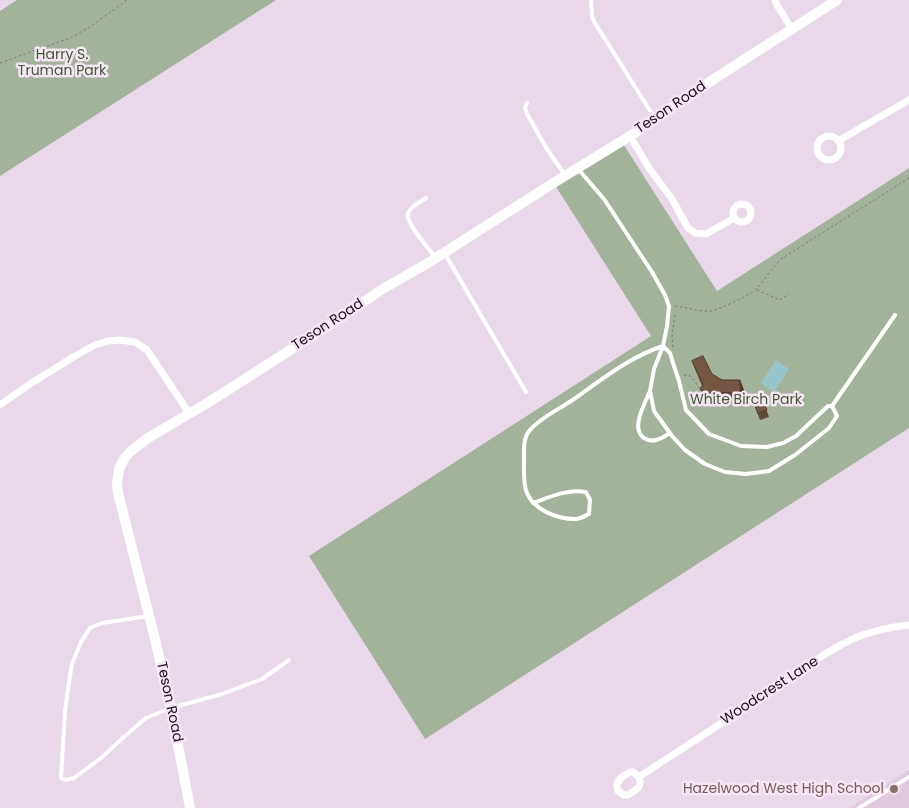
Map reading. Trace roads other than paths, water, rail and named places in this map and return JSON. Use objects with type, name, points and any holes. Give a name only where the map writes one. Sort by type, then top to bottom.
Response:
[{"type":"street","points":[[775,0],[792,29]]},
{"type":"street","name":"Teson Road","points":[[190,808],[171,708],[118,493],[119,469],[124,459],[148,438],[342,317],[381,290],[630,136],[714,79],[837,0]]},
{"type":"street","points":[[838,141],[909,100]]},
{"type":"street","points":[[630,136],[649,168],[672,199],[688,228],[695,232],[706,234],[734,218]]},
{"type":"street","points":[[0,405],[75,356],[108,341],[120,340],[135,342],[146,350],[189,413]]},
{"type":"street","name":"Woodcrest Lane","points":[[639,777],[839,647],[858,637],[876,631],[909,625]]},
{"type":"lane","points":[[591,0],[592,17],[595,23],[656,119]]},
{"type":"lane","points":[[526,103],[527,114],[547,149],[565,175]]},
{"type":"lane","points":[[577,168],[604,199],[665,294],[669,306],[663,346],[654,369],[650,391],[637,428],[643,438],[650,441],[660,439],[670,433]]},
{"type":"lane","points":[[426,198],[412,207],[408,213],[412,226],[440,255],[526,392]]},
{"type":"lane","points":[[663,346],[670,353],[680,381],[686,410],[709,434],[741,446],[767,448],[796,436],[828,406],[832,406],[895,315]]},
{"type":"lane","points":[[533,502],[558,494],[576,491],[586,492],[590,500],[589,514],[576,519],[558,516],[542,510],[533,502],[526,492],[524,472],[524,446],[529,430],[615,371],[648,351],[663,346]]},
{"type":"lane","points":[[650,391],[654,411],[685,450],[705,464],[725,472],[746,474],[769,472],[795,455],[829,428],[837,416],[832,406]]},
{"type":"lane","points":[[149,616],[102,623],[90,628],[81,642],[72,664],[69,682],[61,778],[66,780],[74,778],[101,758],[146,718],[171,708],[222,694],[262,679],[289,660]]},
{"type":"lane","points":[[859,808],[909,777]]},
{"type":"place","name":"Hazelwood West High School","points":[[894,789]]},
{"type":"park label","name":"Harry S. Truman Park","points":[[62,64]]},
{"type":"park label","name":"White Birch Park","points":[[746,400]]}]
